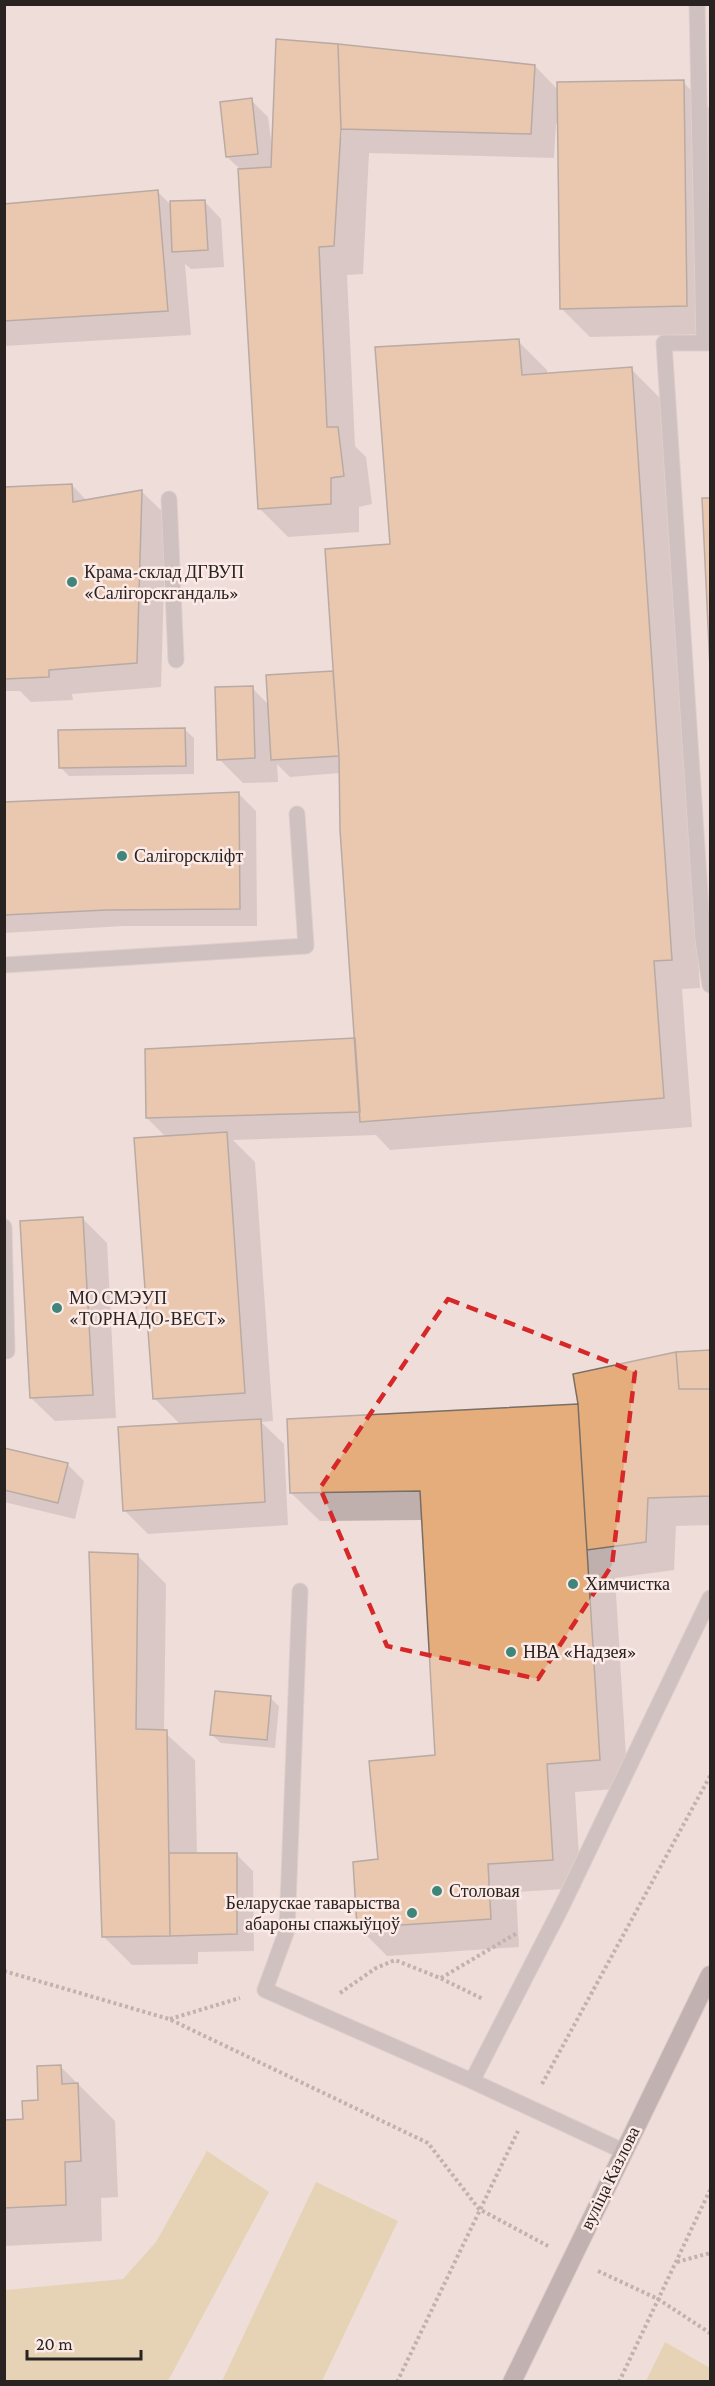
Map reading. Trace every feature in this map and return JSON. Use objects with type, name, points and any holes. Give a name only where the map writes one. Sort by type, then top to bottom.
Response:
[{"type":"main road","name":"вуліца Казлова","points":[[512,2382],[711,1975]]},
{"type":"lane","points":[[697,4],[707,343],[664,343],[703,940],[711,985]]},
{"type":"lane","points":[[169,499],[176,660]]},
{"type":"lane","points":[[4,964],[306,946],[297,814]]},
{"type":"lane","points":[[4,1227],[7,1351]]},
{"type":"lane","points":[[300,1591],[287,1930],[265,1990],[472,2081],[623,2151]]},
{"type":"lane","points":[[472,2081],[562,1906],[711,1598]]},
{"type":"path","points":[[397,2382],[529,2108],[711,1776]]},
{"type":"path","points":[[440,1978],[522,1930]]},
{"type":"path","points":[[316,2011],[376,1968],[395,1960],[440,1978],[508,2011]]},
{"type":"path","points":[[4,1971],[169,2019],[428,2143],[479,2209]]},
{"type":"path","points":[[169,2019],[265,1990]]},
{"type":"path","points":[[619,2382],[711,2190]]},
{"type":"path","points":[[676,2262],[711,2253]]},
{"type":"path","points":[[658,2299],[711,2333]]},
{"type":"highlighted area","points":[[448,1299],[635,1372],[612,1565],[538,1679],[387,1646],[320,1488]]},
{"type":"shaded area","points":[[207,2151],[269,2192],[168,2381],[5,2381],[5,2290],[123,2279],[156,2242]]},
{"type":"shaded area","points":[[316,2182],[398,2221],[322,2381],[222,2381]]},
{"type":"shaded area","points":[[665,2342],[710,2368],[710,2381],[646,2381]]},
{"type":"building","points":[[276,39],[338,44],[341,129],[334,246],[319,247],[327,427],[338,427],[344,476],[331,478],[331,504],[258,509],[238,169],[271,167]]},
{"type":"building","points":[[338,44],[535,65],[531,134],[341,129]]},
{"type":"building","points":[[684,80],[687,306],[560,309],[557,82]]},
{"type":"building","points":[[252,98],[258,154],[226,157],[220,102]]},
{"type":"building","points":[[158,190],[168,311],[4,321],[4,204]]},
{"type":"building","points":[[205,200],[208,250],[172,252],[170,201]]},
{"type":"building","points":[[519,339],[522,375],[632,367],[672,960],[654,961],[664,1098],[360,1122],[340,830],[339,756],[325,549],[390,544],[375,347]]},
{"type":"building","name":"Крама-склад ДГВУП «Салігорскгандаль»","points":[[72,484],[73,502],[142,490],[137,663],[49,670],[49,677],[5,679],[4,487]]},
{"type":"building","points":[[702,498],[710,498],[710,668]]},
{"type":"building","points":[[333,671],[339,756],[271,760],[266,675]]},
{"type":"building","points":[[253,686],[255,758],[217,760],[215,687]]},
{"type":"building","points":[[185,728],[186,766],[59,768],[58,730]]},
{"type":"building","name":"Салігорскліфт","points":[[239,792],[240,909],[106,910],[4,915],[4,802]]},
{"type":"building","points":[[355,1038],[360,1112],[146,1118],[145,1049]]},
{"type":"building","points":[[227,1132],[245,1393],[153,1399],[134,1138]]},
{"type":"building","name":"МО СМЭУП «ТОРНАДО-ВЕСТ»","points":[[83,1217],[93,1395],[30,1398],[20,1221]]},
{"type":"building","points":[[710,1350],[710,1389],[679,1389],[676,1352]]},
{"type":"building","points":[[676,1352],[679,1389],[710,1389],[710,1496],[648,1498],[646,1542],[587,1550],[578,1404],[573,1374]]},
{"type":"building","name":"НВА «Надзея»","points":[[578,1404],[600,1760],[547,1764],[553,1860],[488,1864],[491,1919],[357,1928],[353,1862],[378,1859],[369,1761],[435,1755],[420,1491],[290,1493],[287,1419]]},
{"type":"building","points":[[261,1419],[265,1502],[123,1511],[118,1427]]},
{"type":"building","points":[[4,1448],[68,1463],[58,1503],[4,1490]]},
{"type":"building","points":[[89,1552],[138,1554],[136,1729],[167,1730],[170,1936],[102,1937]]},
{"type":"building","points":[[215,1691],[271,1696],[267,1740],[210,1735]]},
{"type":"building","points":[[169,1853],[237,1853],[237,1934],[170,1936]]},
{"type":"building","points":[[61,2065],[62,2084],[78,2083],[81,2161],[65,2162],[66,2205],[4,2208],[4,2120],[23,2119],[22,2101],[38,2100],[37,2066]]},
{"type":"place","name":"Крама-склад ДГВУП «Салігорскгандаль»","points":[[72,582]]},
{"type":"place","name":"Салігорскліфт","points":[[122,856]]},
{"type":"place","name":"МО СМЭУП «ТОРНАДО-ВЕСТ»","points":[[57,1308]]},
{"type":"place","name":"Химчистка","points":[[573,1584]]},
{"type":"place","name":"НВА «Надзея»","points":[[511,1652]]},
{"type":"place","name":"Столовая","points":[[437,1891]]},
{"type":"place","name":"Беларускае таварыства абароны спажыўцоў","points":[[412,1913]]}]
